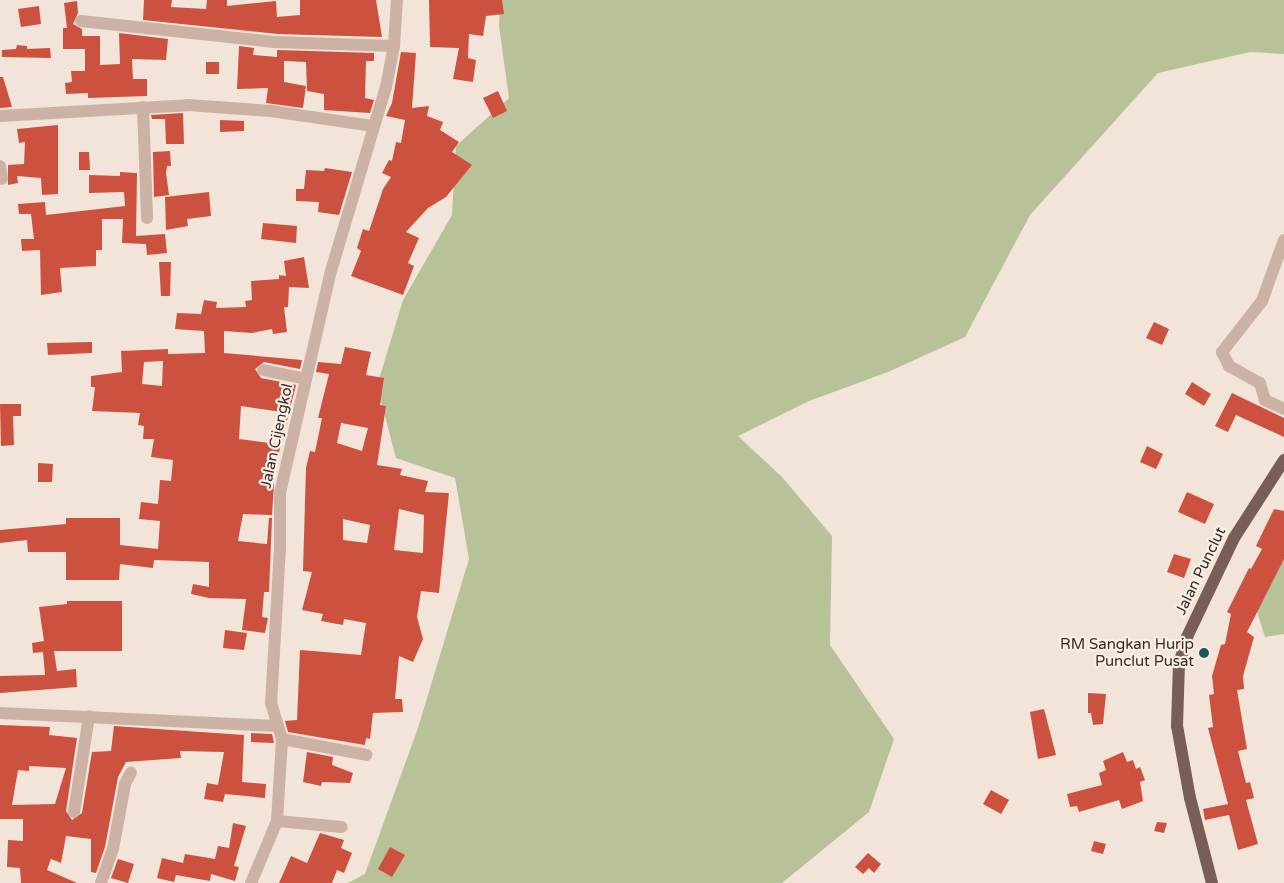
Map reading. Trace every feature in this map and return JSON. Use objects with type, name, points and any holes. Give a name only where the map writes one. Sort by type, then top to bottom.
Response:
[{"type":"main road","name":"Jalan Punclut","points":[[1212,883],[1190,798],[1177,726],[1179,664],[1187,637],[1234,538],[1284,460]]},
{"type":"street","name":"Jalan Cijengkol","points":[[251,883],[277,821],[280,732],[271,704],[280,549],[280,493],[331,271],[372,126],[386,87],[394,46],[397,0]]},
{"type":"street","points":[[82,21],[274,42],[394,46]]},
{"type":"street","points":[[0,116],[188,105],[271,111],[372,126]]},
{"type":"street","points":[[143,107],[147,218]]},
{"type":"street","points":[[0,166],[2,179]]},
{"type":"street","points":[[1284,240],[1262,301],[1222,352],[1229,366],[1260,383],[1265,400],[1284,409]]},
{"type":"street","points":[[263,370],[306,379]]},
{"type":"street","points":[[0,714],[89,716],[280,732],[367,756]]},
{"type":"street","points":[[74,812],[89,716]]},
{"type":"street","points":[[101,883],[112,852],[125,784],[131,772]]},
{"type":"street","points":[[277,821],[342,827]]},
{"type":"green space","points":[[500,0],[1284,0],[1284,54],[1250,52],[1158,73],[1030,215],[965,337],[888,372],[809,401],[738,436],[782,477],[832,536],[830,645],[894,739],[869,812],[782,883],[348,883],[365,874],[418,728],[469,559],[455,478],[396,458],[377,386],[403,300],[452,215],[456,146],[509,98],[499,26]]},
{"type":"green space","points":[[1284,537],[1284,634],[1265,637],[1253,599]]},
{"type":"building","points":[[144,0],[172,0],[171,7],[206,9],[207,0],[227,0],[227,6],[276,1],[277,17],[300,15],[300,0],[376,0],[382,37],[278,34],[143,20]]},
{"type":"building","points":[[429,0],[502,0],[504,14],[486,16],[483,36],[469,34],[468,58],[476,60],[473,82],[453,79],[459,48],[430,47]]},
{"type":"building","points":[[77,1],[78,13],[73,24],[82,29],[82,36],[100,36],[100,65],[120,64],[119,33],[168,39],[166,60],[132,59],[133,79],[147,79],[147,96],[88,98],[88,93],[66,94],[65,83],[72,82],[71,71],[85,71],[85,49],[63,49],[63,28],[67,28],[64,3]]},
{"type":"building","points":[[39,6],[41,24],[21,27],[18,9]]},
{"type":"building","points":[[17,45],[27,46],[27,49],[50,48],[51,58],[2,57],[2,50],[16,49]]},
{"type":"building","points":[[239,46],[254,48],[253,55],[277,57],[277,50],[374,53],[374,61],[366,61],[365,98],[374,100],[370,113],[324,110],[324,94],[307,91],[306,62],[284,61],[284,82],[306,86],[303,108],[266,103],[268,88],[237,89]]},
{"type":"building","points":[[401,52],[416,53],[412,108],[429,106],[427,116],[443,122],[440,130],[459,142],[452,152],[472,165],[446,197],[428,208],[406,232],[419,238],[408,263],[414,266],[403,295],[351,276],[361,251],[357,248],[363,229],[369,231],[383,189],[391,177],[382,173],[389,160],[392,161],[396,142],[401,143],[405,120],[386,116],[392,103]]},
{"type":"building","points":[[206,62],[219,62],[219,74],[206,74]]},
{"type":"building","points":[[0,77],[3,77],[12,107],[0,108]]},
{"type":"building","points":[[498,91],[507,111],[493,118],[483,98]]},
{"type":"building","points":[[183,113],[184,144],[166,144],[165,119],[152,119],[151,115]]},
{"type":"building","points":[[220,120],[244,121],[244,131],[220,132]]},
{"type":"building","points":[[58,125],[58,194],[42,195],[41,178],[17,176],[18,183],[8,185],[8,165],[24,164],[25,142],[19,143],[17,129]]},
{"type":"building","points":[[170,151],[171,166],[167,166],[166,173],[169,195],[154,197],[153,152]]},
{"type":"building","points":[[79,152],[89,152],[90,170],[79,170]]},
{"type":"building","points":[[325,168],[352,172],[339,215],[318,212],[319,202],[296,201],[296,189],[304,189],[306,170],[324,171]]},
{"type":"building","points":[[120,172],[137,173],[136,236],[165,234],[167,253],[147,255],[146,244],[122,243],[123,219],[102,219],[102,250],[96,250],[96,266],[60,268],[62,292],[41,295],[40,250],[22,251],[21,239],[34,239],[31,214],[19,214],[18,204],[45,202],[46,215],[125,206],[124,192],[89,193],[89,175],[120,176]]},
{"type":"building","points":[[209,192],[211,216],[187,219],[188,226],[166,230],[165,197]]},
{"type":"building","points":[[263,223],[297,226],[296,243],[261,239]]},
{"type":"building","points":[[304,257],[309,288],[289,287],[288,307],[284,307],[287,332],[273,334],[272,329],[252,333],[224,331],[224,353],[302,360],[300,369],[264,362],[255,369],[261,378],[296,385],[271,484],[274,484],[272,515],[243,514],[238,541],[267,544],[269,518],[272,518],[269,592],[264,592],[262,617],[268,618],[265,633],[242,630],[246,599],[209,598],[191,594],[193,584],[209,587],[209,562],[154,560],[153,568],[120,564],[119,580],[66,580],[66,552],[28,552],[27,540],[0,543],[0,530],[66,524],[66,518],[120,518],[120,545],[158,549],[160,521],[139,519],[141,502],[158,504],[160,480],[171,481],[173,460],[151,457],[154,439],[143,439],[144,426],[138,425],[140,413],[92,411],[95,387],[91,387],[91,376],[122,372],[121,351],[168,349],[168,354],[205,353],[204,331],[175,329],[177,313],[201,314],[204,300],[217,302],[216,308],[246,307],[245,301],[252,300],[251,281],[279,279],[279,275],[286,276],[284,261]],"holes":[[[163,361],[162,386],[142,384],[144,362]],[[241,406],[282,412],[277,444],[239,439]]]},
{"type":"building","points":[[159,262],[171,262],[170,296],[161,296]]},
{"type":"building","points":[[1154,322],[1169,329],[1162,345],[1146,338]]},
{"type":"building","points":[[92,342],[92,353],[48,355],[47,343]]},
{"type":"building","points":[[345,347],[371,352],[366,375],[384,378],[380,405],[386,406],[377,465],[402,469],[400,475],[428,481],[425,492],[449,493],[439,593],[421,591],[417,617],[423,639],[413,662],[399,656],[395,699],[402,699],[403,712],[373,713],[370,739],[366,738],[365,745],[288,732],[285,721],[297,720],[300,650],[361,655],[366,623],[344,619],[343,625],[321,621],[323,614],[302,610],[312,572],[303,571],[306,468],[310,451],[315,452],[322,418],[318,418],[329,374],[316,372],[318,362],[341,364]],"holes":[[[341,423],[368,428],[362,451],[337,443]],[[399,509],[424,515],[423,553],[394,550]],[[343,519],[370,525],[367,543],[343,540]]]},
{"type":"building","points":[[1192,382],[1211,394],[1204,406],[1185,394]]},
{"type":"building","points":[[1232,393],[1284,418],[1284,437],[1236,415],[1228,432],[1215,426]]},
{"type":"building","points":[[0,404],[21,404],[21,416],[13,416],[14,445],[1,446]]},
{"type":"building","points":[[1147,446],[1163,454],[1156,469],[1140,462]]},
{"type":"building","points":[[38,463],[53,464],[52,482],[38,482]]},
{"type":"building","points":[[1187,492],[1214,504],[1205,524],[1178,512]]},
{"type":"building","points":[[1274,509],[1284,511],[1284,559],[1247,632],[1254,637],[1243,676],[1244,689],[1237,690],[1247,749],[1238,751],[1246,783],[1250,782],[1254,798],[1246,800],[1258,844],[1238,850],[1229,815],[1205,820],[1203,809],[1228,804],[1208,728],[1213,727],[1209,695],[1214,694],[1212,676],[1221,645],[1225,644],[1231,614],[1227,612],[1249,568],[1251,569],[1262,549],[1256,546]]},
{"type":"building","points":[[1174,554],[1191,559],[1184,578],[1167,572]]},
{"type":"building","points":[[67,601],[122,601],[122,651],[54,651],[57,671],[76,669],[77,687],[0,693],[0,676],[45,675],[43,652],[33,653],[32,643],[44,641],[39,607],[67,604]]},
{"type":"building","points":[[225,630],[247,633],[244,650],[223,648]]},
{"type":"building","points":[[1088,693],[1106,694],[1103,724],[1093,725],[1091,713],[1088,713]]},
{"type":"building","points":[[1044,709],[1056,755],[1038,759],[1030,712]]},
{"type":"building","points":[[0,725],[50,727],[49,735],[77,738],[66,811],[72,820],[82,813],[92,752],[111,751],[114,726],[244,735],[242,782],[266,784],[265,798],[225,794],[223,802],[204,799],[207,783],[218,785],[224,752],[180,751],[181,758],[126,762],[118,777],[105,847],[96,873],[91,872],[91,839],[66,836],[61,863],[51,859],[47,870],[77,883],[21,883],[20,868],[7,867],[8,840],[23,841],[23,819],[0,819]],"holes":[[[29,766],[66,768],[55,804],[12,805],[18,770],[29,771]]]},
{"type":"building","points":[[251,733],[272,734],[274,743],[251,742]]},
{"type":"building","points":[[307,752],[333,757],[332,765],[353,773],[350,783],[322,782],[321,786],[303,782]]},
{"type":"building","points":[[1123,752],[1127,762],[1133,760],[1136,769],[1140,767],[1145,780],[1140,782],[1143,801],[1122,809],[1119,800],[1079,812],[1077,806],[1070,807],[1067,794],[1102,785],[1099,773],[1106,770],[1103,761]]},
{"type":"building","points":[[991,790],[1009,800],[1001,814],[983,804]]},
{"type":"building","points":[[1157,822],[1167,823],[1164,833],[1154,831]]},
{"type":"building","points":[[233,823],[246,826],[234,866],[239,867],[235,881],[211,874],[210,881],[176,875],[174,882],[157,878],[162,858],[183,863],[185,854],[215,859],[218,846],[229,848]]},
{"type":"building","points":[[320,833],[344,840],[341,848],[352,853],[344,873],[337,870],[332,883],[279,883],[291,856],[307,863]]},
{"type":"building","points":[[1094,841],[1106,844],[1103,854],[1091,851]]},
{"type":"building","points":[[390,847],[405,855],[392,877],[378,869]]},
{"type":"building","points":[[868,853],[881,864],[874,873],[869,868],[863,874],[855,867]]},
{"type":"building","points":[[118,859],[134,864],[128,883],[111,878]]},
{"type":"place","name":"RM Sangkan Hurip Punclut Pusat","points":[[1204,653]]}]
